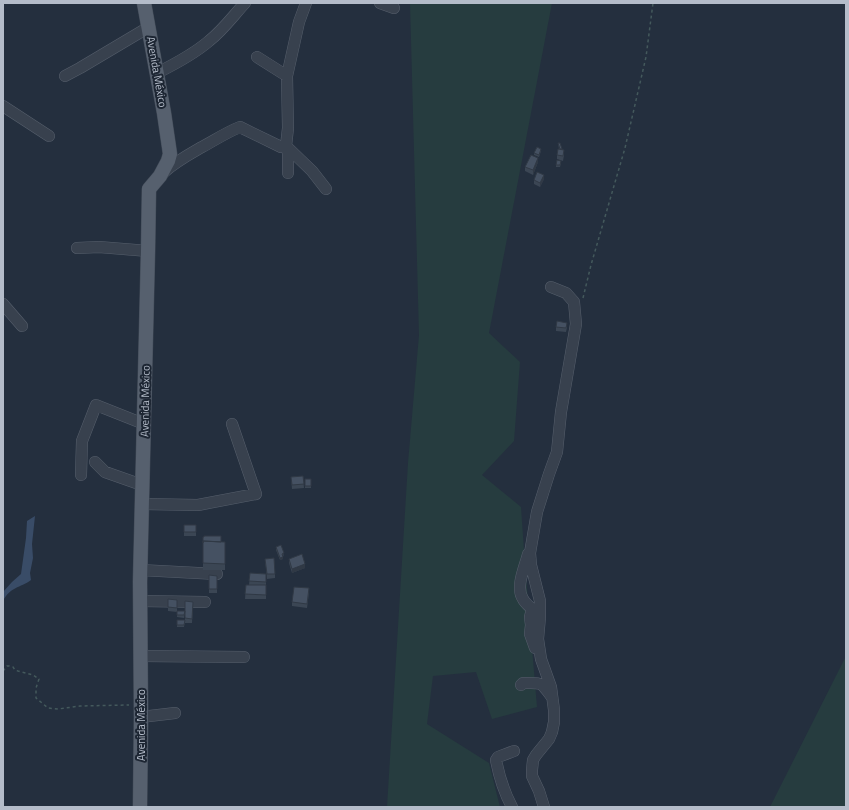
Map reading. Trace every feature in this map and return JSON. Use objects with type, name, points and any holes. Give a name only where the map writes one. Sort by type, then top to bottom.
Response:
[{"type":"main road","name":"Avenida México","points":[[140,807],[140,570],[149,189],[160,176],[170,154],[144,3]]},
{"type":"street","points":[[157,73],[175,64],[208,42],[223,28],[245,3]]},
{"type":"street","points":[[288,173],[288,153],[286,146],[288,128],[288,76],[299,22],[306,3]]},
{"type":"street","points":[[380,3],[394,8]]},
{"type":"street","points":[[65,76],[149,27]]},
{"type":"street","points":[[257,57],[288,76]]},
{"type":"street","points":[[3,106],[49,136]]},
{"type":"street","points":[[160,176],[171,165],[240,127],[281,147],[286,146],[312,171],[326,189]]},
{"type":"street","points":[[77,248],[99,247],[148,251]]},
{"type":"street","points":[[544,807],[532,776],[533,760],[549,739],[552,732],[554,710],[553,698],[541,659],[538,639],[540,601],[531,565],[531,547],[537,512],[557,452],[561,412],[576,324],[574,302],[566,293],[551,287]]},
{"type":"street","points":[[3,304],[22,326]]},
{"type":"street","points":[[81,475],[82,441],[96,405],[144,424]]},
{"type":"street","points":[[142,504],[198,505],[256,494],[232,424]]},
{"type":"street","points":[[95,462],[105,472],[142,485]]},
{"type":"street","points":[[531,547],[520,578],[520,593],[523,600],[532,609],[530,617],[530,634],[535,648],[540,651]]},
{"type":"street","points":[[140,570],[217,574]]},
{"type":"street","points":[[140,601],[204,602]]},
{"type":"street","points":[[141,656],[244,658]]},
{"type":"street","points":[[521,685],[523,683],[540,683],[553,698]]},
{"type":"street","points":[[141,710],[175,713]]},
{"type":"street","points":[[512,807],[503,788],[496,760],[498,756],[514,751]]},
{"type":"path","points":[[582,302],[591,265],[625,148],[646,57],[653,3]]},
{"type":"path","points":[[3,671],[7,666],[9,666],[18,671],[33,675],[39,679],[36,688],[36,698],[48,708],[58,709],[80,706],[141,710]]},
{"type":"green space","points":[[410,3],[552,3],[489,333],[520,362],[514,441],[482,475],[521,507],[537,707],[492,719],[476,672],[433,676],[427,724],[489,763],[500,807],[387,807],[408,463],[419,335]]},
{"type":"green space","points":[[846,656],[846,807],[770,807]]},
{"type":"water","points":[[35,516],[32,544],[33,558],[30,573],[31,580],[12,590],[3,601],[3,592],[21,574],[27,521]]},
{"type":"building","points":[[558,143],[560,143],[562,149],[560,149]]},
{"type":"building","points":[[537,147],[541,149],[539,155],[534,153]]},
{"type":"building","points":[[558,149],[564,150],[563,156],[557,155]]},
{"type":"building","points":[[531,155],[538,158],[533,170],[525,167]]},
{"type":"building","points":[[557,160],[561,161],[560,165],[556,165]]},
{"type":"building","points":[[537,172],[544,175],[540,183],[534,180]]},
{"type":"building","points":[[557,321],[567,323],[566,328],[556,327]]},
{"type":"building","points":[[303,476],[304,484],[292,485],[291,477]]},
{"type":"building","points":[[305,479],[311,479],[311,486],[305,486]]},
{"type":"building","points":[[184,525],[196,525],[196,532],[184,532]]},
{"type":"building","points":[[204,536],[221,536],[221,542],[203,541]]},
{"type":"building","points":[[203,541],[225,542],[225,564],[203,563]]},
{"type":"building","points":[[281,545],[284,553],[282,554],[283,557],[280,558],[276,547]]},
{"type":"building","points":[[302,554],[305,564],[292,569],[289,559]]},
{"type":"building","points":[[274,558],[275,574],[267,574],[265,559]]},
{"type":"building","points":[[250,573],[266,574],[266,582],[249,581]]},
{"type":"building","points":[[209,575],[217,576],[217,589],[209,589]]},
{"type":"building","points":[[246,585],[266,585],[266,595],[245,594]]},
{"type":"building","points":[[294,587],[309,588],[307,604],[292,602]]},
{"type":"building","points":[[168,599],[177,600],[177,608],[168,607]]},
{"type":"building","points":[[185,601],[193,602],[192,619],[185,618]]},
{"type":"building","points":[[177,611],[185,611],[184,615],[177,615]]},
{"type":"building","points":[[177,620],[185,620],[184,625],[177,625]]}]
